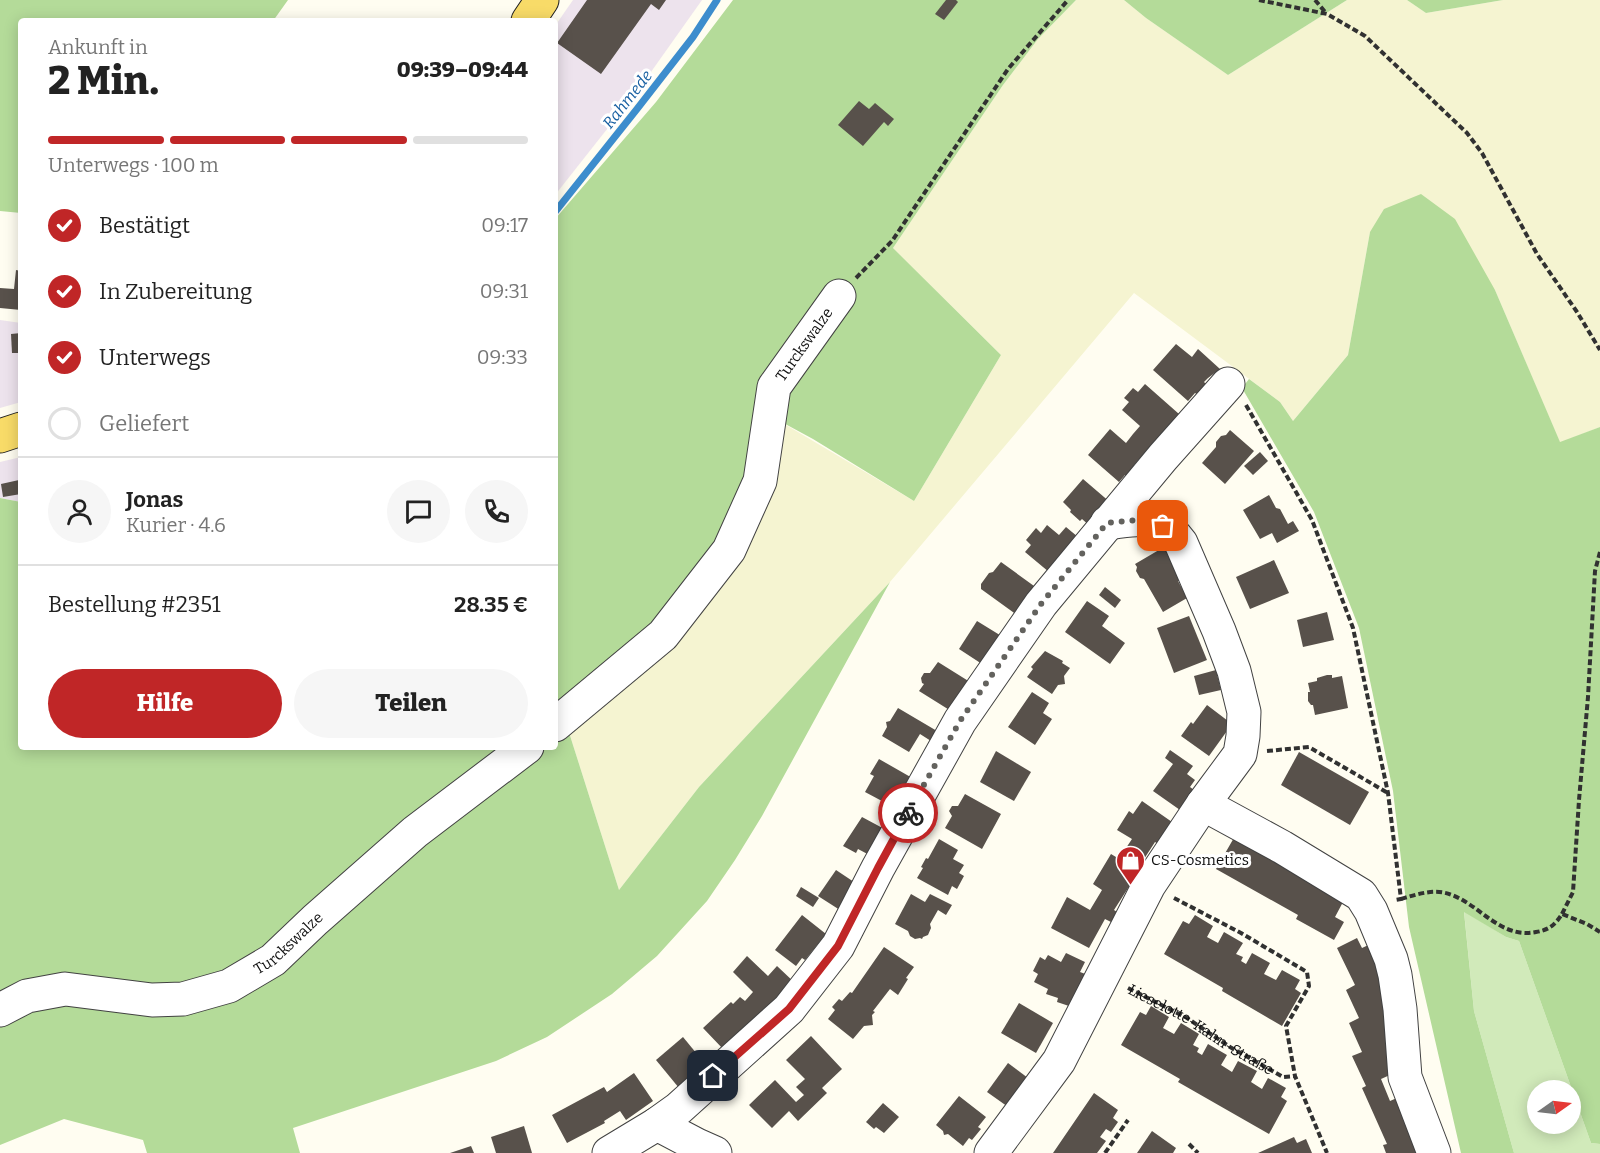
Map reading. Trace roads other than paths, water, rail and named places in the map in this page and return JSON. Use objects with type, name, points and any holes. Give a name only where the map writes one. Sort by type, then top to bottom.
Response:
[{"type":"main road","points":[[530,18],[542,0]]},
{"type":"main road","points":[[0,436],[18,430]]},
{"type":"street","name":"Turckswalze","points":[[558,722],[663,635],[729,549],[759,481],[774,387],[839,296]]},
{"type":"street","points":[[609,1153],[678,1109],[789,1009],[838,946],[878,868],[960,721],[1041,604],[1107,523],[1228,384]]},
{"type":"street","points":[[991,1153],[1059,1061],[1149,885],[1203,804],[1240,754],[1244,712],[1234,671],[1181,543],[1163,526],[1148,519],[1107,523]]},
{"type":"street","name":"Turckswalze","points":[[0,1010],[27,996],[65,989],[152,1000],[183,999],[229,986],[273,960],[416,832],[523,750]]},
{"type":"street","points":[[1203,804],[1282,847],[1352,890],[1361,896],[1371,911],[1395,975],[1405,1077],[1434,1153]]},
{"type":"street","points":[[657,1124],[715,1153]]},
{"type":"waterway","name":"Rahmede","points":[[558,208],[693,37],[717,0]]},
{"type":"place","name":"CS-Cosmetics","points":[[1130,886]]}]
